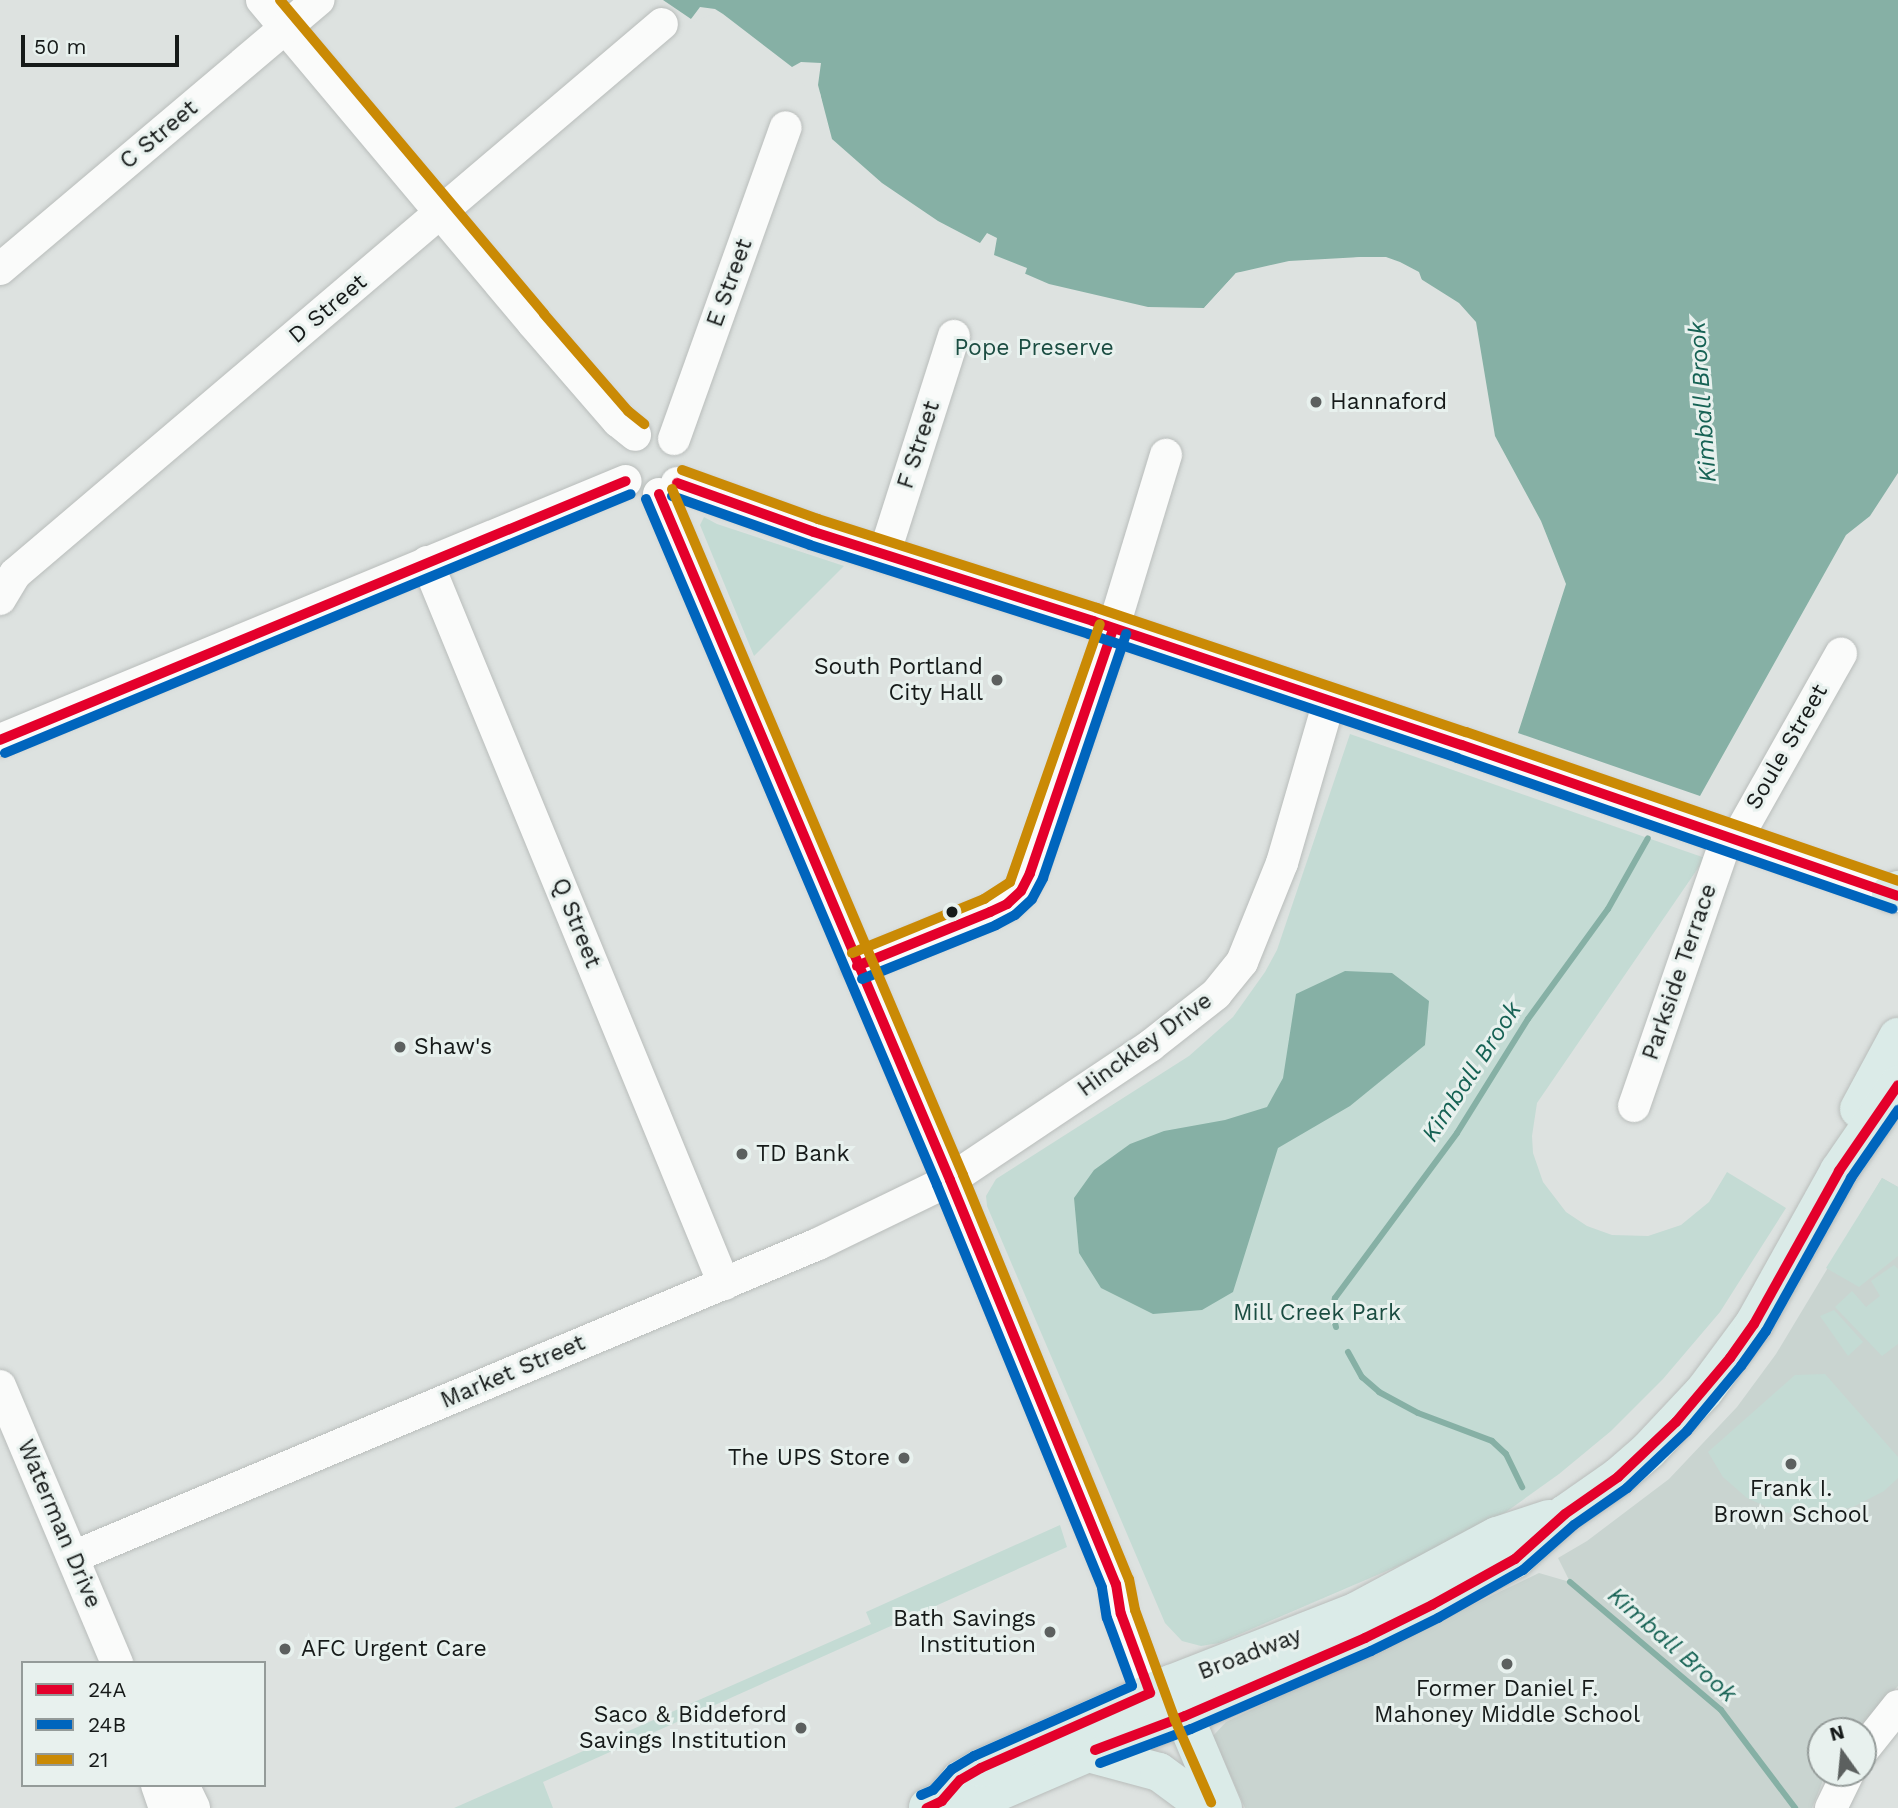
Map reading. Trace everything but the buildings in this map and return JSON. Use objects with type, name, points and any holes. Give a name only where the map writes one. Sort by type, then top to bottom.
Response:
[{"type":"main road","name":"Broadway","points":[[1839,1171],[1850,1131],[1864,1098],[1898,1037]]},
{"type":"main road","name":"Broadway","points":[[938,1806],[960,1780],[981,1768],[1365,1638],[1515,1559],[1565,1514],[1618,1477],[1648,1451],[1705,1390],[1754,1324],[1839,1171],[1898,1085]]},
{"type":"main road","name":"Broadway","points":[[938,1806],[972,1803],[1088,1753],[1167,1704]]},
{"type":"main road","points":[[1167,1704],[1205,1804]]},
{"type":"main road","points":[[1088,1753],[1158,1772],[1205,1804]]},
{"type":"street","points":[[262,0],[441,214],[610,411],[635,435]]},
{"type":"street","name":"C Street","points":[[0,269],[318,0]]},
{"type":"street","name":"D Street","points":[[0,599],[15,574],[662,24]]},
{"type":"street","name":"E Street","points":[[674,439],[786,127]]},
{"type":"street","name":"F Street","points":[[884,555],[954,336]]},
{"type":"street","points":[[668,489],[685,465],[684,455],[674,439],[655,430],[635,435],[622,451],[620,461],[626,481],[641,492],[668,489],[884,555],[1114,629],[1896,893]]},
{"type":"street","points":[[857,966],[990,912],[1007,904],[1021,891],[1030,873],[1114,629],[1166,455]]},
{"type":"street","points":[[1,735],[626,481]]},
{"type":"street","points":[[668,489],[857,966],[950,1180],[1116,1584],[1137,1604],[1167,1704]]},
{"type":"street","name":"Q Street","points":[[427,562],[724,1284]]},
{"type":"street","name":"Soule Street","points":[[1731,839],[1841,654]]},
{"type":"street","name":"Hinckley Drive","points":[[950,1180],[1150,1046],[1216,994],[1242,962],[1282,863],[1329,701]]},
{"type":"street","name":"Parkside Terrace","points":[[1634,1106],[1731,839]]},
{"type":"street","name":"Market Street","points":[[73,1558],[818,1244],[950,1180]]},
{"type":"street","name":"Waterman Drive","points":[[0,1385],[116,1661]]},
{"type":"street","points":[[1877,1732],[1898,1706]]},
{"type":"street","points":[[158,1787],[165,1808]]},
{"type":"street","points":[[184,1787],[194,1808]]},
{"type":"street","points":[[1831,1808],[1841,1787]]},
{"type":"shaded area","points":[[1882,1178],[1898,1187],[1898,1686],[1869,1717],[1807,1717],[1807,1787],[1820,1787],[1812,1808],[1245,1808],[1213,1736],[1226,1722],[1539,1573],[1570,1582],[1558,1558],[1587,1541],[1669,1479],[1737,1407],[1776,1354]]},
{"type":"green space","points":[[704,517],[717,524],[844,566],[754,656],[700,525]]},
{"type":"green space","name":"Mill Creek Park","points":[[1350,734],[1705,858],[1537,1103],[1532,1136],[1533,1153],[1543,1182],[1566,1212],[1587,1226],[1612,1235],[1648,1236],[1681,1225],[1709,1202],[1727,1172],[1786,1208],[1720,1312],[1663,1379],[1611,1431],[1559,1474],[1506,1512],[1454,1542],[1219,1643],[1201,1646],[1182,1641],[1165,1623],[987,1206],[986,1196],[996,1179],[1189,1056],[1233,1017],[1277,950]]},
{"type":"green space","points":[[1882,1178],[1898,1187],[1898,1256],[1859,1287],[1826,1268]]},
{"type":"green space","points":[[1894,1265],[1898,1269],[1898,1344],[1882,1356],[1835,1307],[1852,1291],[1866,1307],[1880,1296],[1871,1281]]},
{"type":"green space","points":[[1834,1310],[1863,1342],[1848,1356],[1820,1316]]},
{"type":"green space","points":[[1825,1374],[1898,1457],[1898,1478],[1884,1491],[1853,1507],[1810,1516],[1776,1511],[1747,1498],[1723,1477],[1708,1452],[1795,1375]]},
{"type":"green space","points":[[1060,1525],[1067,1547],[543,1782],[553,1808],[454,1808],[871,1624],[866,1612]]},
{"type":"water","points":[[663,0],[1898,0],[1898,473],[1870,516],[1846,535],[1700,796],[1518,733],[1566,584],[1541,521],[1495,436],[1476,322],[1459,303],[1405,269],[1361,257],[1236,273],[1204,308],[1148,307],[1049,284],[989,258],[867,177],[829,138],[820,93],[709,10],[691,19]]},
{"type":"water","points":[[1345,971],[1392,973],[1429,1001],[1425,1045],[1350,1106],[1278,1148],[1233,1292],[1202,1310],[1153,1314],[1101,1288],[1079,1253],[1074,1198],[1094,1170],[1130,1144],[1164,1131],[1225,1120],[1267,1107],[1283,1078],[1296,994]]},
{"type":"pier","points":[[700,7],[715,9],[723,14],[792,67],[801,62],[821,63],[818,85],[832,139],[882,183],[938,221],[980,243],[987,233],[997,238],[994,255],[1027,268],[1024,277],[987,261],[979,253],[906,211],[864,179],[826,139],[817,95],[713,14],[693,22],[691,19]]},
{"type":"pier","points":[[1386,257],[1400,262],[1419,272],[1423,283],[1404,272],[1361,260],[1238,277],[1210,306],[1204,308],[1236,273],[1289,261]]},
{"type":"waterway","name":"Kimball Brook","points":[[1336,1327],[1332,1312],[1335,1298],[1457,1133],[1528,1019],[1608,909],[1648,838]]},
{"type":"waterway","name":"Kimball Brook","points":[[1348,1352],[1362,1377],[1379,1392],[1418,1413],[1492,1441],[1506,1454],[1522,1487]]},
{"type":"waterway","name":"Kimball Brook","points":[[1570,1582],[1721,1710],[1795,1808]]},
{"type":"transit line","name":"21","points":[[280,0],[544,314],[628,411],[644,424]]},
{"type":"transit line","name":"21","points":[[682,470],[818,519],[1097,608],[1898,881]]},
{"type":"transit line","name":"24A","points":[[0,740],[626,481]]},
{"type":"transit line","name":"24A","points":[[677,483],[814,532],[1093,621],[1462,745],[1898,896]]},
{"type":"transit line","name":"21","points":[[672,489],[963,1175],[1129,1579],[1135,1610],[1175,1720],[1211,1802]]},
{"type":"transit line","name":"24B","points":[[5,753],[631,494]]},
{"type":"transit line","name":"24A","points":[[659,494],[950,1180],[1116,1584],[1121,1614],[1150,1693],[981,1768],[960,1780],[942,1801],[927,1808]]},
{"type":"transit line","name":"24B","points":[[672,496],[810,545],[1089,634],[1457,758],[1893,909]]},
{"type":"transit line","name":"24B","points":[[646,499],[937,1185],[1102,1588],[1107,1618],[1132,1686],[974,1756],[952,1769],[933,1790],[921,1795]]},
{"type":"transit line","name":"21","points":[[852,953],[984,899],[1010,882],[1100,624]]},
{"type":"transit line","name":"24A","points":[[857,966],[990,912],[1007,904],[1021,891],[1030,873],[1113,629]]},
{"type":"transit line","name":"24B","points":[[862,979],[996,925],[1015,915],[1032,899],[1043,878],[1126,634]]},
{"type":"transit line","name":"24A","points":[[1095,1750],[1185,1716],[1365,1638],[1432,1605],[1515,1559],[1565,1514],[1618,1477],[1676,1422],[1730,1358],[1754,1324],[1839,1171],[1898,1085]]},
{"type":"transit line","name":"24B","points":[[1100,1763],[1191,1729],[1371,1651],[1438,1618],[1523,1570],[1574,1525],[1627,1488],[1687,1431],[1741,1366],[1766,1331],[1851,1178],[1898,1110]]},
{"type":"place","name":"Hannaford","points":[[1316,402]]},
{"type":"place","name":"South Portland City Hall","points":[[997,680]]},
{"type":"place","name":"Shaw's","points":[[400,1047]]},
{"type":"place","name":"TD Bank","points":[[742,1154]]},
{"type":"place","name":"The UPS Store","points":[[904,1458]]},
{"type":"place","name":"Frank I. Brown School","points":[[1791,1464]]},
{"type":"place","name":"Bath Savings Institution","points":[[1050,1632]]},
{"type":"place","name":"AFC Urgent Care","points":[[285,1649]]},
{"type":"place","name":"Former Daniel F. Mahoney Middle School","points":[[1507,1664]]},
{"type":"place","name":"Saco & Biddeford Savings Institution","points":[[801,1728]]},
{"type":"park label","name":"Pope Preserve","points":[[1034,348]]}]
